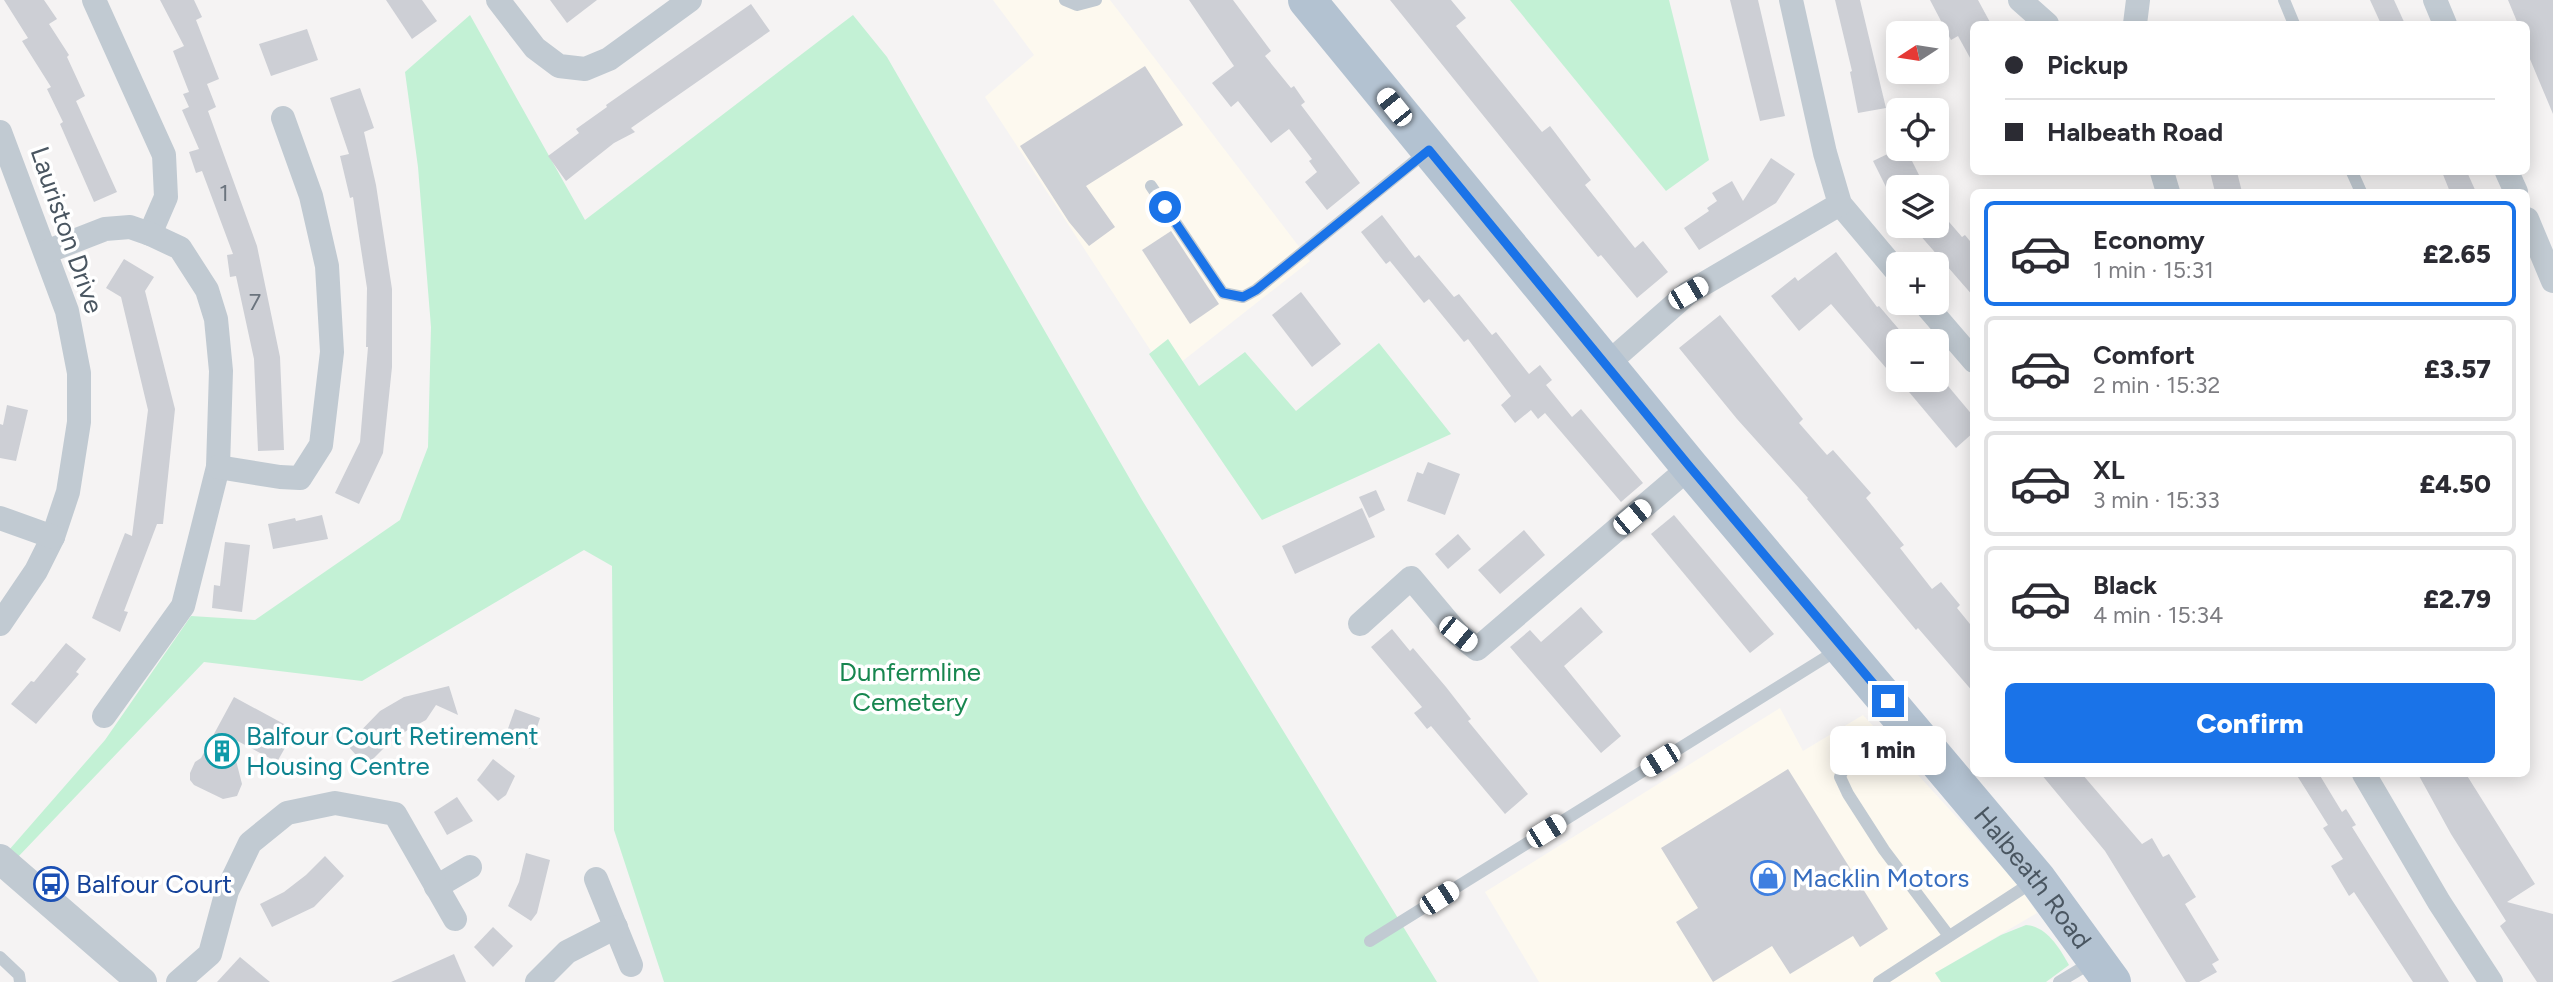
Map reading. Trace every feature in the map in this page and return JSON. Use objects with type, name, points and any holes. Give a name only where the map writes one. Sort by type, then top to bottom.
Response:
[{"type":"main road","name":"Halbeath Road","points":[[1307,0],[1690,467],[2037,879],[2104,971]]},
{"type":"street","points":[[94,0],[164,155],[166,197],[150,234]]},
{"type":"street","points":[[498,0],[535,48],[559,65],[585,69],[609,59],[690,0]]},
{"type":"street","points":[[1791,0],[1825,153],[1840,204],[1886,259]]},
{"type":"street","points":[[2020,0],[2044,21]]},
{"type":"street","points":[[2135,21],[2137,0]]},
{"type":"street","points":[[2435,0],[2444,21]]},
{"type":"street","points":[[218,467],[280,478],[300,478],[321,445],[332,352],[327,266],[311,196],[283,118]]},
{"type":"street","name":"Lauriston Drive","points":[[0,132],[67,312],[79,373],[79,422],[68,492],[53,537],[36,570],[0,624]]},
{"type":"street","points":[[1606,365],[1688,293],[1840,204]]},
{"type":"street","points":[[2530,226],[2553,281]]},
{"type":"street","points":[[46,252],[105,229],[130,227],[150,234],[180,248],[207,290],[216,319],[221,370],[218,467],[183,606],[104,716]]},
{"type":"street","points":[[1934,315],[1970,356]]},
{"type":"street","points":[[1360,624],[1411,578],[1458,634],[1477,649],[1690,467]]},
{"type":"street","points":[[0,518],[53,537]]},
{"type":"street","points":[[2366,777],[2439,902],[2491,982]]},
{"type":"street","points":[[178,982],[210,954],[227,891],[250,843],[287,813],[335,803],[395,814],[455,919]]},
{"type":"street","points":[[0,859],[142,982]]},
{"type":"street","points":[[436,887],[470,867]]},
{"type":"street","points":[[596,879],[631,965]]},
{"type":"street","points":[[537,982],[567,952],[616,927]]},
{"type":"lane","points":[[1065,0],[1077,5],[1096,0]]},
{"type":"lane","points":[[2284,0],[2293,21]]},
{"type":"lane","points":[[1151,186],[1223,293],[1243,297],[1256,290],[1429,150]]},
{"type":"lane","points":[[1370,941],[1842,647]]},
{"type":"lane","points":[[1903,719],[1850,761],[1842,769],[1840,777],[1848,794],[1885,850],[1949,936]]},
{"type":"lane","points":[[1879,982],[2037,879]]},
{"type":"lane","points":[[0,957],[19,975],[20,982]]},
{"type":"lane","points":[[2059,982],[2104,971]]},
{"type":"shaded area","points":[[993,0],[1110,0],[1310,261],[1166,374],[985,97],[1034,55]]},
{"type":"shaded area","points":[[1780,708],[1803,751],[1863,715],[2017,883],[2037,913],[1935,973],[1941,982],[1539,982],[1485,892]]},
{"type":"green space","points":[[1510,0],[1669,0],[1709,160],[1666,191]]},
{"type":"green space","name":"Dunfermline Cemetery","points":[[470,15],[585,220],[853,15],[887,57],[1142,500],[1437,982],[664,982],[614,830],[612,566],[584,550],[362,681],[204,662],[17,858],[9,850],[105,740],[191,616],[255,620],[400,520],[428,447],[431,327],[418,167],[405,72]]},
{"type":"green space","points":[[1168,339],[1199,386],[1245,352],[1296,411],[1379,343],[1451,434],[1262,520],[1149,354]]},
{"type":"green space","points":[[2026,925],[2034,926],[2046,934],[2069,965],[2046,982],[1941,982],[1935,973],[2001,935]]},
{"type":"building","points":[[4,0],[44,0],[57,19],[49,24],[69,55],[67,57],[85,96],[76,101],[117,192],[94,202],[60,124],[63,122],[47,89],[51,87],[22,41],[28,38]]},
{"type":"building","points":[[160,0],[194,0],[202,17],[196,20],[219,79],[207,84],[216,107],[208,111],[257,246],[280,357],[284,450],[258,451],[254,359],[236,276],[230,277],[227,255],[233,254],[202,171],[196,173],[189,152],[199,149],[182,110],[189,107],[183,94],[189,92],[173,51],[184,46]]},
{"type":"building","points":[[386,0],[422,0],[437,21],[412,39]]},
{"type":"building","points":[[550,0],[597,0],[567,23]]},
{"type":"building","points":[[1189,0],[1233,0],[1271,51],[1265,56],[1291,88],[1294,86],[1305,102],[1301,105],[1360,183],[1327,210],[1305,182],[1317,172],[1309,161],[1312,159],[1289,129],[1271,143],[1238,101],[1231,107],[1212,83],[1234,66]]},
{"type":"building","points":[[1390,0],[1451,0],[1466,18],[1456,26],[1542,132],[1550,126],[1591,180],[1585,185],[1635,248],[1643,241],[1668,272],[1637,298],[1601,255],[1598,257]]},
{"type":"building","points":[[1730,0],[1758,0],[1785,116],[1760,121]]},
{"type":"building","points":[[1835,0],[1860,0],[1886,108],[1858,113],[1850,72],[1852,71]]},
{"type":"building","points":[[1930,0],[1978,0],[1989,21],[1970,21],[1970,58],[1958,36],[1951,40],[1950,21],[1941,21]]},
{"type":"building","points":[[2370,0],[2394,0],[2404,21],[2380,21]]},
{"type":"building","points":[[2508,0],[2553,0],[2553,114],[2530,59],[2530,21],[2517,21]]},
{"type":"building","points":[[751,4],[770,31],[631,128],[635,132],[614,143],[566,181],[548,156],[579,133],[576,129]]},
{"type":"building","points":[[307,29],[318,60],[271,76],[259,44]]},
{"type":"building","points":[[1145,66],[1183,125],[1086,186],[1115,227],[1089,246],[1069,222],[1020,146]]},
{"type":"building","points":[[360,88],[374,128],[364,132],[376,185],[392,289],[392,367],[383,453],[359,504],[335,493],[360,442],[368,347],[367,288],[353,197],[350,198],[340,156],[349,154],[330,98]]},
{"type":"building","points":[[1886,155],[1886,161],[1912,161],[1919,175],[1886,175],[1886,187],[1873,161]]},
{"type":"building","points":[[1771,158],[1795,174],[1776,203],[1699,250],[1684,228],[1709,211],[1707,208],[1717,201],[1712,193],[1732,181],[1743,201]]},
{"type":"building","points":[[2211,175],[2238,175],[2241,189],[2214,189]]},
{"type":"building","points":[[2443,175],[2468,175],[2475,189],[2449,189]]},
{"type":"building","points":[[1382,215],[1415,258],[1419,255],[1454,297],[1459,294],[1492,335],[1496,332],[1529,374],[1540,365],[1552,380],[1546,385],[1572,417],[1581,409],[1643,483],[1621,502],[1545,413],[1538,419],[1531,410],[1515,423],[1501,405],[1511,396],[1468,339],[1464,342],[1429,299],[1424,303],[1390,261],[1386,264],[1361,232]]},
{"type":"building","points":[[1949,222],[1962,237],[1965,235],[1970,241],[1970,292],[1949,268],[1949,252],[1935,252],[1922,238],[1949,238]]},
{"type":"building","points":[[1171,231],[1219,304],[1190,324],[1142,250]]},
{"type":"building","points":[[1836,252],[1877,307],[1879,306],[1899,329],[1886,329],[1886,368],[1831,304],[1799,331],[1771,296],[1795,277],[1798,281]]},
{"type":"building","points":[[124,259],[154,277],[145,291],[175,409],[163,524],[157,524],[124,611],[128,612],[120,632],[92,618],[125,533],[132,536],[148,410],[121,297],[106,288]]},
{"type":"building","points":[[1301,292],[1341,344],[1312,367],[1272,315]]},
{"type":"building","points":[[1720,315],[1803,419],[1799,423],[1827,455],[1833,450],[1871,493],[1866,498],[1904,545],[1900,548],[1932,589],[1941,582],[1960,605],[1957,608],[1970,624],[1970,688],[1918,628],[1916,630],[1808,498],[1737,419],[1679,348]]},
{"type":"building","points":[[1949,387],[1970,412],[1970,436],[1956,448],[1909,392],[1949,392]]},
{"type":"building","points":[[7,405],[28,410],[16,461],[0,458],[0,424],[3,425]]},
{"type":"building","points":[[1428,462],[1460,474],[1445,515],[1407,501],[1417,472],[1423,474]]},
{"type":"building","points":[[1376,490],[1385,510],[1369,518],[1359,497]]},
{"type":"building","points":[[1362,508],[1375,537],[1295,574],[1282,546]]},
{"type":"building","points":[[322,515],[328,539],[273,549],[268,524]]},
{"type":"building","points":[[1674,515],[1774,634],[1750,653],[1651,534]]},
{"type":"building","points":[[1524,530],[1545,555],[1500,594],[1478,570]]},
{"type":"building","points":[[1458,534],[1471,549],[1448,569],[1435,554]]},
{"type":"building","points":[[225,542],[250,545],[242,612],[212,608],[214,585],[220,586]]},
{"type":"building","points":[[1581,607],[1603,632],[1564,666],[1621,736],[1601,753],[1510,647],[1530,630],[1541,642]]},
{"type":"building","points":[[1392,629],[1410,651],[1413,648],[1446,687],[1471,719],[1468,721],[1528,794],[1505,814],[1431,726],[1427,729],[1414,713],[1422,707],[1371,647]]},
{"type":"building","points":[[66,643],[86,659],[76,672],[79,674],[36,724],[11,704],[31,681],[34,682]]},
{"type":"building","points":[[449,686],[458,715],[436,705],[426,720],[388,744],[366,766],[347,745],[380,711],[404,697]]},
{"type":"building","name":"Balfour Court Retirement Housing Centre","points":[[234,697],[295,730],[277,762],[230,737],[242,784],[237,796],[223,799],[194,785],[190,780],[190,773]]},
{"type":"building","points":[[515,709],[540,718],[530,749],[505,737]]},
{"type":"building","points":[[493,759],[515,776],[506,795],[498,801],[477,780]]},
{"type":"building","name":"Macklin Motors","points":[[1788,769],[1888,929],[1860,947],[1853,936],[1790,974],[1772,946],[1713,982],[1676,922],[1698,908],[1661,848]]},
{"type":"building","points":[[2043,777],[2085,777],[2142,844],[2152,838],[2163,857],[2169,854],[2196,897],[2185,904],[2219,960],[2212,964],[2217,972],[2199,982],[2186,982],[2105,851]]},
{"type":"building","points":[[2298,777],[2321,777],[2342,812],[2346,809],[2356,825],[2352,827],[2449,982],[2413,982],[2354,892],[2349,896],[2331,866],[2343,859],[2323,828],[2328,825]]},
{"type":"building","points":[[2420,777],[2468,777],[2535,884],[2507,902],[2553,914],[2553,982],[2537,982],[2500,926],[2506,921],[2451,834]]},
{"type":"building","points":[[457,797],[473,821],[447,835],[434,812]]},
{"type":"building","points":[[526,853],[550,860],[537,913],[531,921],[508,906],[519,882]]},
{"type":"building","points":[[325,856],[344,876],[314,907],[272,927],[260,904],[284,892]]},
{"type":"building","points":[[493,927],[513,946],[493,967],[474,947]]},
{"type":"building","points":[[454,954],[466,982],[391,982]]},
{"type":"building","points":[[240,957],[270,982],[217,982]]},
{"type":"place","name":"Balfour Court Retirement Housing Centre","points":[[222,751]]},
{"type":"place","name":"Macklin Motors","points":[[1768,878]]},
{"type":"place","name":"Balfour Court","points":[[51,884]]},
{"type":"route","points":[[1165,207],[1223,293],[1243,297],[1256,290],[1429,150],[1690,467],[1888,701]]}]
